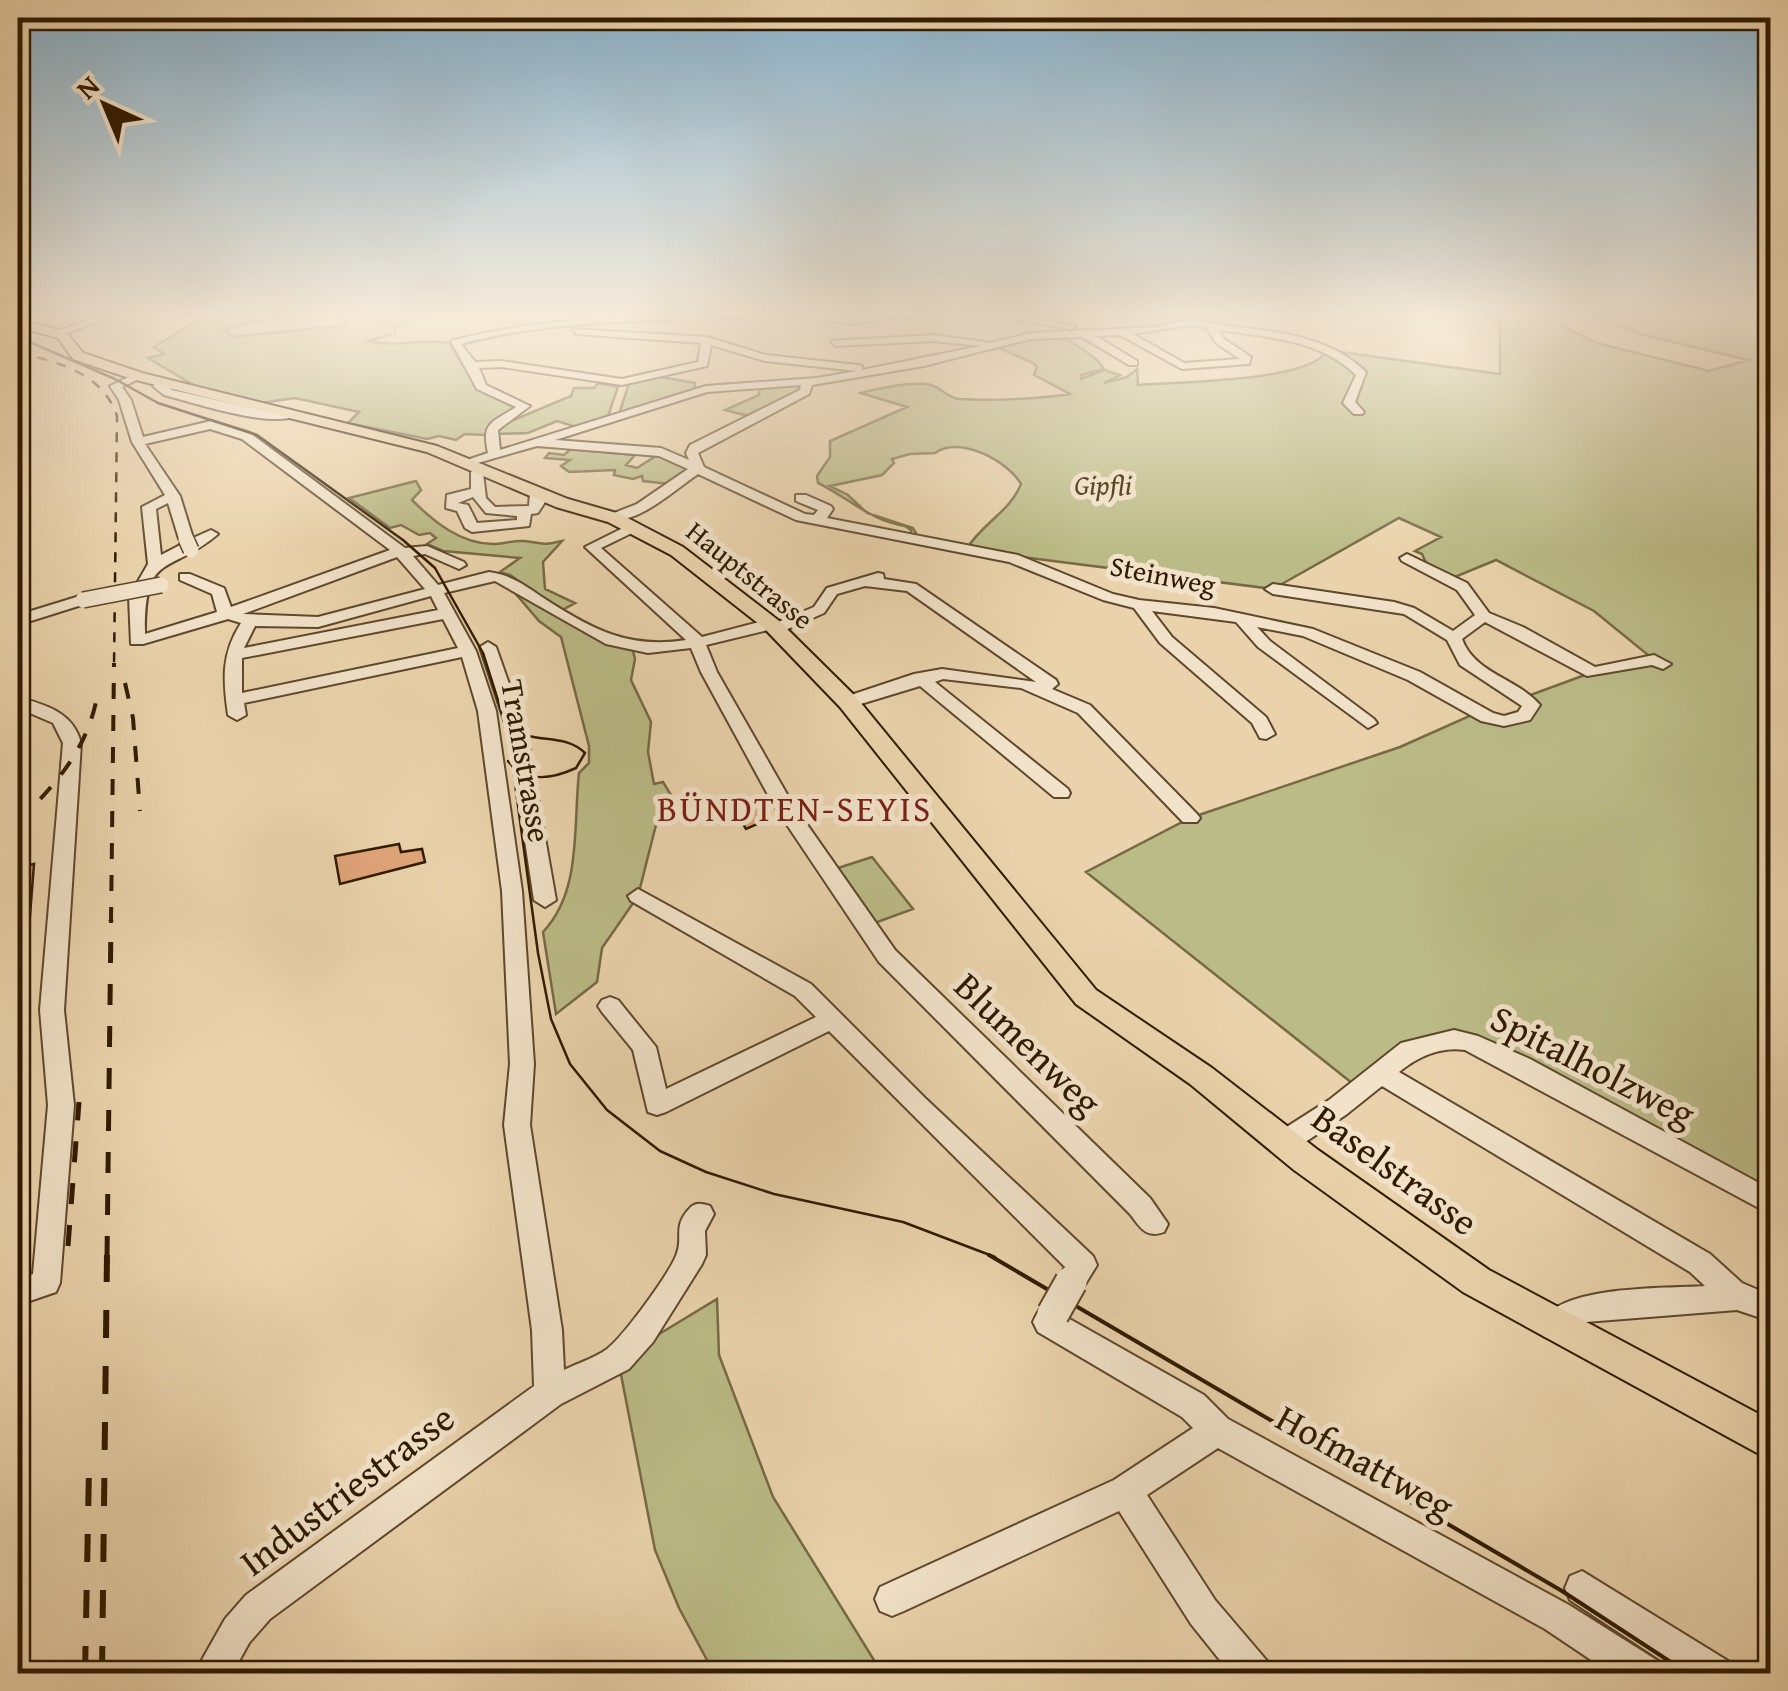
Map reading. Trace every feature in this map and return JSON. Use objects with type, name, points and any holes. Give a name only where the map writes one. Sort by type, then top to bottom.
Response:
[{"type":"main road","name":"Hauptstrasse","points":[[208,394],[404,440],[476,466],[539,495],[624,523],[690,559],[773,626],[848,702],[1014,909]]},
{"type":"main road","name":"Baselstrasse","points":[[1014,909],[1086,997],[1202,1076],[1283,1143],[1476,1281],[1770,1441]]},
{"type":"street","points":[[18,620],[82,600],[161,585],[192,570],[194,559],[173,496],[138,442],[121,394]]},
{"type":"street","points":[[495,455],[492,428],[524,406],[497,394]]},
{"type":"street","points":[[613,420],[620,394]]},
{"type":"street","points":[[498,518],[478,498],[476,466],[495,455],[694,394]]},
{"type":"street","points":[[696,640],[592,546],[698,468],[694,448],[802,394]]},
{"type":"street","points":[[1354,394],[1349,403],[1358,412]]},
{"type":"street","name":"Tramstrasse","points":[[138,442],[206,426],[230,429],[246,436],[402,552],[478,649],[518,735],[545,900]]},
{"type":"street","name":"Steinweg","points":[[540,443],[661,452],[750,495],[818,520],[1013,558],[1108,597],[1139,605],[1242,618],[1307,632],[1414,676],[1487,717],[1504,720],[1524,716],[1531,706],[1525,697],[1478,671],[1458,653],[1454,638]]},
{"type":"street","points":[[539,495],[533,510],[524,511],[524,523],[498,518],[472,528],[463,508],[454,508],[452,498],[478,498],[539,495]]},
{"type":"street","points":[[155,564],[149,507],[173,496]]},
{"type":"street","points":[[801,498],[826,509],[818,520]]},
{"type":"street","points":[[211,534],[155,564],[137,597],[137,641],[402,552],[427,550],[459,565]]},
{"type":"street","points":[[1407,558],[1452,579],[1476,596],[1483,616],[1594,672],[1654,660],[1663,664]]},
{"type":"street","points":[[225,613],[250,621],[318,622],[490,576],[502,577],[530,598],[618,643],[646,649],[806,618],[819,610],[832,592],[894,573]]},
{"type":"street","points":[[185,576],[220,590],[225,613]]},
{"type":"street","points":[[864,581],[911,587],[1084,708],[1190,818]]},
{"type":"street","points":[[1273,589],[1389,605],[1409,611],[1454,638],[1483,616]]},
{"type":"street","points":[[1139,605],[1166,640],[1260,721],[1266,734]]},
{"type":"street","points":[[233,656],[448,613]]},
{"type":"street","points":[[1242,618],[1246,628],[1264,644],[1368,723]]},
{"type":"street","points":[[250,621],[236,642],[233,656],[236,708],[478,649]]},
{"type":"street","name":"Blumenweg","points":[[696,640],[709,672],[783,804],[801,825],[854,914],[911,983],[1154,1224]]},
{"type":"street","name":"Tramstrasse","points":[[478,649],[512,891],[522,1064],[517,1125],[547,1330],[550,1393]]},
{"type":"street","points":[[1003,680],[1015,668],[1008,657]]},
{"type":"street","points":[[848,702],[920,678],[964,674],[1024,683],[1084,708]]},
{"type":"street","points":[[920,678],[1061,793]]},
{"type":"street","points":[[18,702],[58,717],[71,734],[72,743],[52,1010],[61,1106],[46,1283],[18,1292]]},
{"type":"street","points":[[610,1006],[644,1047],[657,1104],[832,1020],[803,990],[638,896]]},
{"type":"street","name":"Hofmattweg","points":[[832,1020],[1077,1273],[1050,1318],[1193,1406],[1217,1430],[1557,1617],[1646,1674]]},
{"type":"street","name":"Spitalholzweg","points":[[1283,1143],[1424,1044],[1443,1040],[1470,1042],[1770,1202]]},
{"type":"street","points":[[1379,1072],[1700,1263],[1736,1296],[1770,1308]]},
{"type":"street","name":"Industriestrasse","points":[[212,1674],[238,1630],[258,1607],[550,1393],[618,1359],[643,1332],[692,1255],[690,1228],[700,1214]]},
{"type":"street","points":[[1553,1326],[1582,1308],[1770,1297]]},
{"type":"street","points":[[892,1600],[1125,1491],[1217,1430]]},
{"type":"street","points":[[1125,1491],[1203,1612],[1254,1674]]},
{"type":"street","points":[[1582,1588],[1715,1674]]},
{"type":"green space","points":[[208,394],[489,394],[519,406],[487,435],[465,434],[456,440],[439,436],[427,439],[348,423],[359,412],[295,398],[248,405]]},
{"type":"green space","points":[[616,394],[607,419],[579,428],[557,421],[528,433],[496,434],[497,427],[571,396]]},
{"type":"green space","points":[[625,394],[685,394],[619,414]]},
{"type":"green space","points":[[797,394],[748,416],[725,410],[759,395]]},
{"type":"green space","name":"Gipfli","points":[[864,394],[1015,399],[1070,394],[1770,394],[1770,1196],[1470,1038],[1352,1083],[1086,872],[1190,818],[1400,747],[1476,713],[1487,717],[1524,716],[1525,697],[1593,672],[1653,659],[1594,611],[1496,560],[1455,577],[1427,565],[1422,554],[1415,551],[1441,537],[1399,518],[1273,589],[966,550],[1010,502],[1021,484],[994,459],[957,447],[892,459],[894,463],[882,475],[830,486],[848,495],[865,511],[818,483],[817,476],[830,457],[830,441],[907,407]]},
{"type":"green space","points":[[571,449],[635,455],[626,465],[637,468],[659,454],[691,467],[669,484],[643,481],[642,476],[633,479],[614,475],[615,470],[569,472],[561,466],[570,460],[545,458],[549,453],[564,455]]},
{"type":"green space","points":[[416,481],[421,490],[412,500],[459,536],[493,544],[562,541],[543,562],[545,589],[575,603],[560,611],[500,572],[520,558],[443,551],[427,544],[436,538],[430,533],[419,535],[401,525],[390,528],[349,498]]},
{"type":"green space","points":[[871,514],[913,528],[916,533],[912,540],[911,530],[905,526]]},
{"type":"green space","points":[[509,586],[632,647],[635,659],[631,680],[651,722],[648,752],[654,784],[663,782],[671,795],[657,800],[659,813],[638,896],[602,948],[597,982],[556,1014],[543,932],[555,916],[570,878],[579,773],[589,763],[589,746],[561,637],[539,621]]},
{"type":"green space","points":[[872,857],[913,909],[872,924],[832,870]]},
{"type":"green space","points":[[717,1299],[719,1355],[773,1497],[882,1673],[714,1673],[679,1608],[655,1550],[618,1359]]},
{"type":"building","points":[[751,801],[769,819],[746,829],[733,808]]},
{"type":"building","points":[[399,844],[401,852],[422,849],[425,862],[340,884],[335,856]]},
{"type":"building","points":[[34,864],[26,967],[18,967],[18,868]]},
{"type":"tram line","points":[[142,394],[158,403],[257,435],[403,540],[435,568],[483,653],[508,732],[513,766]]},
{"type":"tram line","points":[[506,722],[524,735],[566,742],[585,753],[576,768],[549,777],[531,776],[513,766]]},
{"type":"tram line","points":[[508,761],[513,766]]},
{"type":"tram line","points":[[513,766],[551,1019],[570,1064],[607,1110],[660,1151],[706,1172],[774,1194],[903,1222],[995,1257]]},
{"type":"tram line","points":[[989,1255],[1562,1591],[1689,1674]]},
{"type":"railway","points":[[105,394],[117,416],[114,666]]},
{"type":"railway","points":[[111,923],[114,663]]},
{"type":"railway","points":[[125,683],[133,718],[140,811]]},
{"type":"railway","points":[[18,822],[68,766],[86,734],[97,697]]},
{"type":"railway","points":[[107,1257],[111,920]]},
{"type":"railway","points":[[68,1246],[79,1102]]},
{"type":"railway","points":[[102,1674],[107,1255]]},
{"type":"railway","points":[[85,1674],[89,1469]]},
{"type":"district","name":"BÜNDTEN-SEYIS","points":[[795,809]]}]
